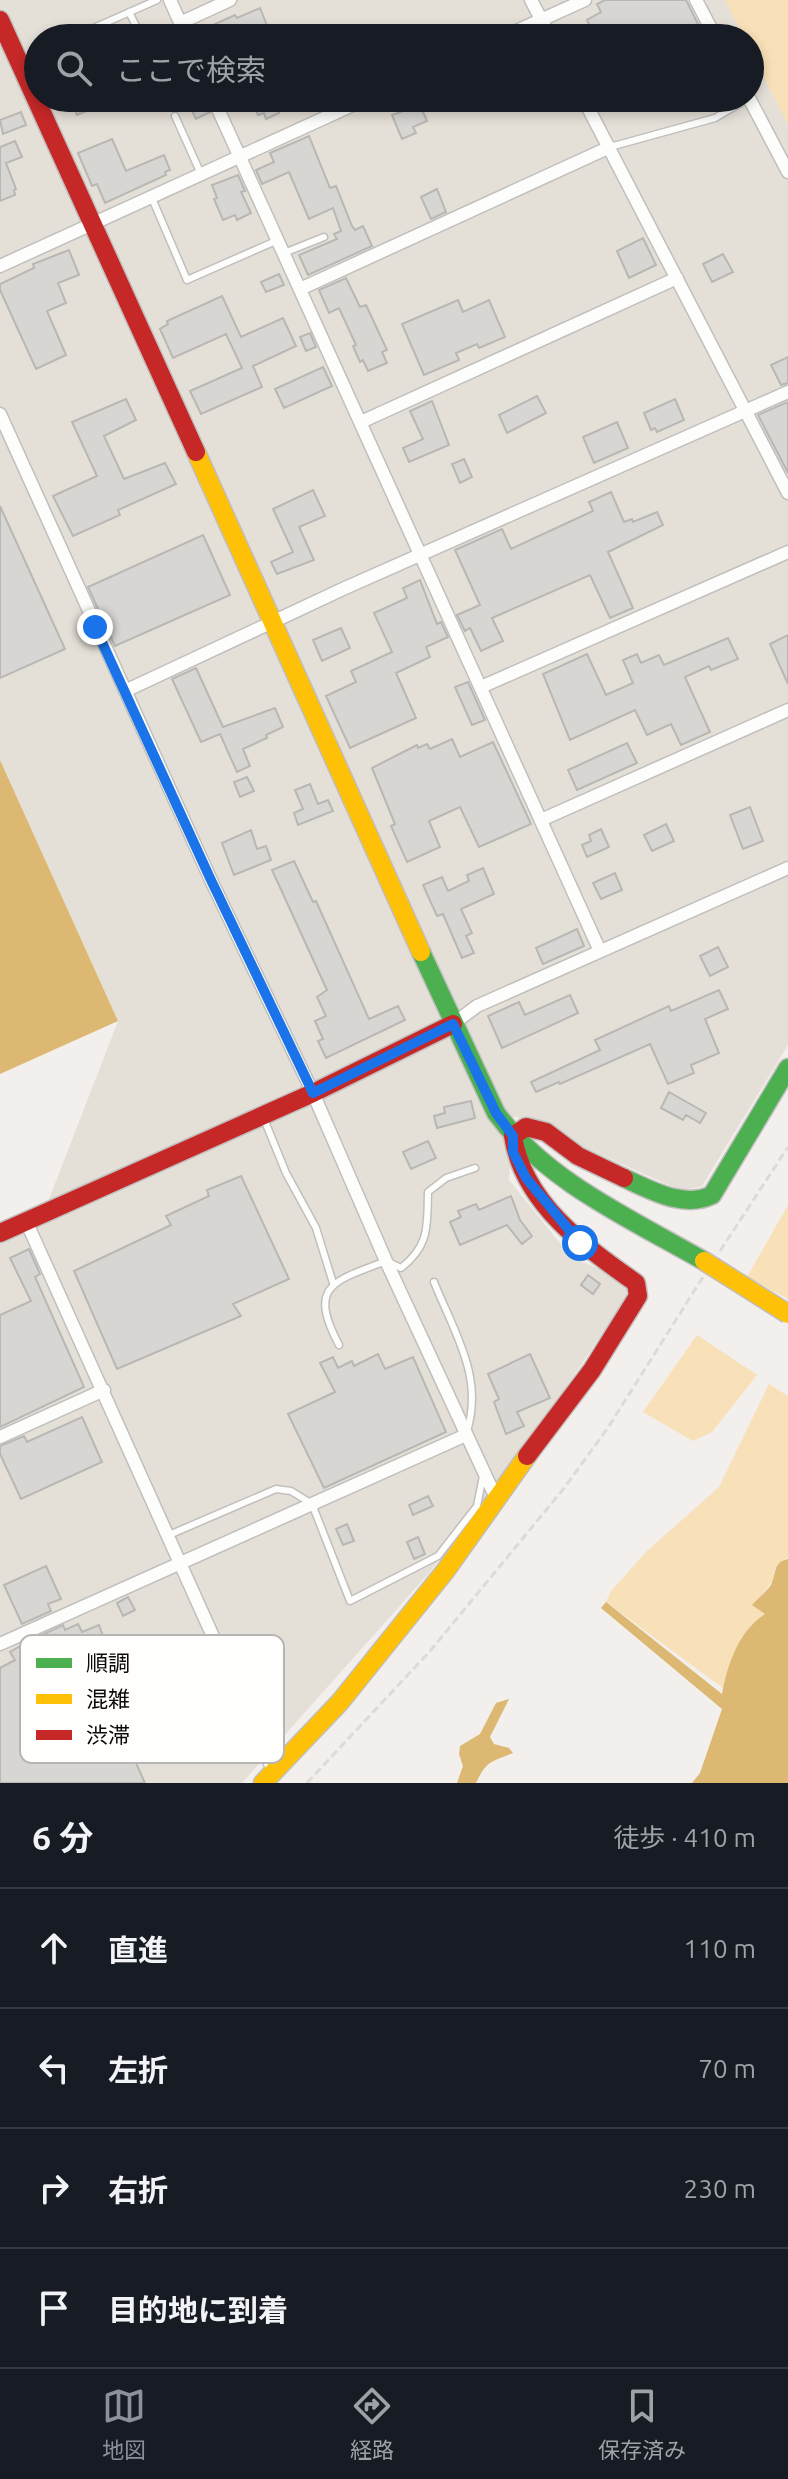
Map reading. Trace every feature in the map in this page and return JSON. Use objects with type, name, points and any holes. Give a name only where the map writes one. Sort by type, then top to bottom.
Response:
[{"type":"street","points":[[170,0],[180,23],[230,0]]},
{"type":"street","points":[[531,0],[543,24]]},
{"type":"street","points":[[532,24],[585,0]]},
{"type":"street","points":[[696,0],[709,24]]},
{"type":"street","points":[[0,20],[24,73]]},
{"type":"street","points":[[42,112],[496,1113],[513,1136],[571,1185],[788,1314]]},
{"type":"street","points":[[219,112],[600,951]]},
{"type":"street","points":[[0,266],[337,112]]},
{"type":"street","points":[[591,112],[788,493]]},
{"type":"street","points":[[756,112],[788,172]]},
{"type":"street","points":[[300,289],[610,147]]},
{"type":"street","points":[[361,422],[677,278]]},
{"type":"street","points":[[125,691],[421,554],[788,392]]},
{"type":"street","points":[[0,414],[496,1498]]},
{"type":"street","points":[[481,687],[788,552]]},
{"type":"street","points":[[541,820],[788,710]]},
{"type":"street","points":[[0,1233],[313,1093],[453,1024],[477,1006],[788,868]]},
{"type":"street","points":[[513,1136],[526,1127],[543,1129],[566,1149],[607,1171],[696,1203],[712,1195],[788,1068]]},
{"type":"street","points":[[284,1760],[340,1702],[446,1570],[592,1370],[638,1296],[636,1283],[580,1243],[549,1208],[526,1178],[513,1152],[513,1136]]},
{"type":"street","points":[[26,1221],[169,1535],[210,1635]]},
{"type":"street","points":[[0,1437],[104,1390]]},
{"type":"street","points":[[20,1635],[466,1435]]},
{"type":"street","points":[[0,1644],[20,1635]]},
{"type":"lane","points":[[102,24],[157,0]]},
{"type":"lane","points":[[129,12],[135,24]]},
{"type":"lane","points":[[610,147],[715,118],[725,112]]},
{"type":"lane","points":[[175,116],[201,174]]},
{"type":"lane","points":[[151,196],[187,280],[278,240]]},
{"type":"lane","points":[[284,253],[324,237]]},
{"type":"lane","points":[[262,1116],[286,1173],[316,1228],[333,1283]]},
{"type":"lane","points":[[339,1345],[326,1321],[324,1297],[333,1283],[386,1261],[401,1268],[415,1257],[427,1234],[428,1192],[446,1178],[475,1168]]},
{"type":"lane","points":[[434,1282],[472,1375],[474,1410],[466,1435]]},
{"type":"lane","points":[[169,1535],[276,1489],[291,1491],[312,1504],[350,1601],[438,1556],[477,1506],[483,1472]]},
{"type":"path","points":[[307,1783],[431,1650],[565,1487],[609,1426],[708,1264],[788,1147]]},
{"type":"shaded area","points":[[0,0],[726,0],[738,24],[24,24],[24,112],[764,112],[764,76],[788,123],[788,1045],[702,1186],[682,1191],[514,1116],[509,1180],[572,1258],[636,1283],[540,1426],[429,1573],[284,1736],[284,1635],[20,1635],[20,1763],[260,1763],[242,1783],[0,1783],[0,1235],[39,1225],[118,1021],[0,760]]},
{"type":"shaded area","points":[[725,0],[788,0],[788,125],[764,77],[764,24],[737,24]]},
{"type":"shaded area","points":[[0,760],[118,1021],[0,1074]]},
{"type":"shaded area","points":[[788,1205],[788,1299],[747,1277]]},
{"type":"shaded area","points":[[697,1335],[757,1375],[712,1432],[693,1441],[643,1412]]},
{"type":"shaded area","points":[[769,1384],[788,1396],[788,1557],[775,1568],[773,1581],[753,1605],[765,1614],[749,1628],[737,1646],[723,1688],[606,1602],[611,1591],[647,1551],[719,1487]]},
{"type":"shaded area","points":[[788,1559],[788,1783],[692,1783],[700,1773],[722,1709],[601,1608],[606,1602],[722,1694],[727,1672],[741,1639],[765,1614],[752,1605],[771,1585],[777,1566]]},
{"type":"shaded area","points":[[509,1699],[490,1737],[494,1744],[509,1748],[513,1753],[490,1763],[476,1783],[457,1783],[463,1766],[460,1746],[480,1734],[496,1703]]},
{"type":"building","points":[[605,0],[686,0],[698,24],[589,24],[587,20],[601,12],[597,4]]},
{"type":"building","points":[[260,8],[266,24],[215,24],[235,15],[237,18]]},
{"type":"building","points":[[21,112],[26,125],[3,134],[0,120]]},
{"type":"building","points":[[193,112],[210,112],[196,119]]},
{"type":"building","points":[[257,112],[279,113],[266,119],[264,113],[258,115]]},
{"type":"building","points":[[423,112],[427,121],[413,127],[416,133],[402,139],[392,115]]},
{"type":"building","points":[[309,136],[330,188],[336,186],[352,226],[355,230],[363,226],[372,246],[308,275],[299,255],[337,239],[334,234],[341,231],[333,208],[309,219],[289,172],[262,184],[256,170],[274,162],[270,153]]},
{"type":"building","points":[[112,139],[126,171],[164,155],[170,170],[165,172],[166,175],[105,203],[97,184],[92,186],[78,153]]},
{"type":"building","points":[[15,141],[22,157],[6,163],[16,189],[15,195],[0,201],[0,147]]},
{"type":"building","points":[[238,175],[245,191],[241,192],[251,213],[237,220],[235,215],[223,220],[212,185]]},
{"type":"building","points":[[437,189],[446,212],[431,219],[421,197]]},
{"type":"building","points":[[643,238],[656,265],[629,278],[617,251]]},
{"type":"building","points":[[69,250],[79,275],[58,283],[66,303],[47,311],[66,355],[36,369],[0,284],[34,268],[33,264]]},
{"type":"building","points":[[723,254],[733,272],[712,282],[703,264]]},
{"type":"building","points":[[279,274],[284,285],[266,292],[261,282]]},
{"type":"building","points":[[346,278],[360,307],[366,305],[387,350],[382,352],[387,363],[368,371],[363,360],[360,362],[353,346],[356,345],[339,308],[329,313],[319,290]]},
{"type":"building","points":[[222,296],[241,337],[283,318],[296,346],[253,366],[262,387],[201,414],[190,391],[242,368],[226,334],[173,358],[160,329],[168,324],[167,321]]},
{"type":"building","points":[[458,300],[463,312],[489,300],[505,337],[456,353],[459,360],[424,375],[402,324]]},
{"type":"building","points":[[310,333],[316,347],[306,351],[300,337]]},
{"type":"building","points":[[788,357],[788,383],[781,385],[771,365]]},
{"type":"building","points":[[323,367],[332,386],[284,408],[275,389]]},
{"type":"building","points":[[537,396],[546,413],[507,433],[499,415]]},
{"type":"building","points":[[126,399],[136,420],[104,436],[124,479],[165,463],[176,484],[118,510],[120,515],[73,536],[53,496],[97,476],[72,422]]},
{"type":"building","points":[[675,399],[684,420],[657,432],[655,428],[651,430],[644,413]]},
{"type":"building","points":[[432,401],[449,445],[409,462],[403,448],[423,439],[410,411]]},
{"type":"building","points":[[788,402],[788,473],[758,415]]},
{"type":"building","points":[[617,422],[628,448],[594,463],[583,437]]},
{"type":"building","points":[[464,459],[472,477],[460,483],[452,464]]},
{"type":"building","points":[[313,490],[325,516],[299,527],[314,560],[277,574],[271,562],[293,552],[273,509]]},
{"type":"building","points":[[611,492],[624,522],[632,519],[633,522],[657,512],[663,525],[608,552],[633,608],[610,618],[590,575],[492,618],[503,641],[481,651],[470,628],[465,631],[457,615],[480,605],[455,550],[502,529],[511,549],[593,511],[589,502]]},
{"type":"building","points":[[0,506],[65,649],[0,678]]},
{"type":"building","points":[[203,535],[230,595],[115,646],[88,587]]},
{"type":"building","points":[[420,580],[437,624],[441,622],[448,637],[426,647],[430,657],[396,673],[416,718],[350,748],[326,696],[356,682],[351,671],[392,652],[374,613],[407,598],[403,588]]},
{"type":"building","points":[[341,628],[350,648],[322,661],[313,640]]},
{"type":"building","points":[[788,635],[788,684],[770,644]]},
{"type":"building","points":[[728,638],[738,659],[711,670],[709,666],[685,677],[710,732],[681,745],[671,724],[647,735],[635,710],[570,740],[543,674],[587,654],[606,695],[633,683],[623,660],[637,654],[641,663],[659,655],[664,665]]},
{"type":"building","points":[[196,668],[223,727],[275,708],[283,727],[243,749],[250,766],[237,772],[220,734],[201,742],[172,679]]},
{"type":"building","points":[[468,682],[485,720],[472,725],[455,687]]},
{"type":"building","points":[[452,739],[460,757],[493,742],[531,824],[479,847],[460,807],[429,821],[440,847],[407,862],[391,826],[395,824],[372,768],[417,745],[418,748],[427,744],[430,749]]},
{"type":"building","points":[[627,743],[637,763],[577,790],[568,770]]},
{"type":"building","points":[[247,777],[254,791],[240,797],[234,782]]},
{"type":"building","points":[[310,784],[318,804],[328,800],[333,811],[298,825],[294,813],[303,809],[295,790]]},
{"type":"building","points":[[750,807],[763,841],[743,849],[730,815]]},
{"type":"building","points":[[666,824],[674,841],[652,851],[644,835]]},
{"type":"building","points":[[601,829],[609,847],[587,857],[582,845],[591,841],[589,835]]},
{"type":"building","points":[[251,830],[257,849],[266,846],[271,860],[234,875],[222,843]]},
{"type":"building","points":[[294,861],[313,902],[316,901],[369,1019],[398,1006],[405,1020],[326,1058],[318,1041],[323,1039],[315,1021],[326,1016],[317,997],[327,990],[272,870]]},
{"type":"building","points":[[483,868],[494,894],[461,909],[472,933],[466,936],[474,953],[462,958],[443,914],[437,916],[423,885],[442,877],[448,891],[469,881],[467,875]]},
{"type":"building","points":[[615,873],[622,890],[601,899],[593,883]]},
{"type":"building","points":[[577,929],[584,946],[543,964],[536,948]]},
{"type":"building","points":[[718,947],[728,967],[710,976],[700,956]]},
{"type":"building","points":[[719,990],[728,1009],[705,1019],[719,1053],[691,1065],[694,1073],[668,1084],[650,1044],[536,1092],[531,1082],[600,1050],[595,1040],[669,1006],[671,1011]]},
{"type":"building","points":[[570,995],[578,1013],[502,1048],[488,1016],[519,1002],[525,1015]]},
{"type":"building","points":[[669,1092],[706,1113],[700,1123],[686,1115],[683,1120],[661,1108]]},
{"type":"building","points":[[471,1101],[475,1118],[437,1128],[434,1116],[445,1113],[444,1107]]},
{"type":"building","points":[[428,1141],[436,1158],[411,1169],[403,1152]]},
{"type":"building","points":[[241,1176],[289,1279],[233,1304],[241,1316],[117,1369],[74,1271],[171,1225],[166,1216],[209,1196],[207,1190]]},
{"type":"building","points":[[511,1196],[520,1220],[532,1236],[522,1244],[507,1225],[460,1245],[450,1222],[461,1217],[458,1211],[476,1204],[479,1210]]},
{"type":"building","points":[[29,1249],[40,1274],[35,1277],[84,1387],[0,1427],[0,1315],[31,1301],[10,1258]]},
{"type":"building","points":[[588,1275],[600,1284],[593,1294],[581,1285]]},
{"type":"building","points":[[378,1354],[385,1369],[413,1357],[446,1432],[324,1488],[288,1414],[335,1392],[320,1363],[333,1357],[338,1368],[352,1361],[354,1366]]},
{"type":"building","points":[[530,1354],[550,1398],[517,1412],[524,1426],[506,1434],[494,1402],[499,1399],[488,1374]]},
{"type":"building","points":[[82,1417],[102,1462],[21,1499],[0,1454],[0,1446],[24,1436],[27,1442]]},
{"type":"building","points":[[428,1496],[433,1506],[413,1515],[409,1505]]},
{"type":"building","points":[[347,1524],[354,1541],[343,1545],[336,1529]]},
{"type":"building","points":[[418,1537],[425,1554],[414,1559],[407,1542]]},
{"type":"building","points":[[46,1566],[61,1599],[48,1604],[51,1611],[22,1624],[4,1585]]},
{"type":"building","points":[[128,1597],[135,1610],[123,1616],[117,1603]]},
{"type":"building","points":[[78,1624],[82,1632],[99,1625],[103,1635],[42,1635],[63,1625],[65,1630]]},
{"type":"building","points":[[20,1646],[20,1763],[136,1763],[145,1783],[0,1783],[0,1668],[15,1660],[10,1652]]},
{"type":"traffic: fast","points":[[421,952],[496,1113],[517,1137],[540,1159],[592,1197],[704,1261]]},
{"type":"traffic: fast","points":[[624,1178],[679,1199],[701,1199],[712,1195],[788,1068]]},
{"type":"traffic: slow","points":[[196,452],[421,952]]},
{"type":"traffic: slow","points":[[704,1261],[788,1314]]},
{"type":"traffic: slow","points":[[284,1761],[340,1702],[446,1570],[527,1456]]},
{"type":"traffic: slow","points":[[263,1783],[282,1763]]},
{"type":"traffic: jam","points":[[0,20],[24,73]]},
{"type":"traffic: jam","points":[[42,112],[196,452]]},
{"type":"traffic: jam","points":[[0,1233],[313,1093],[453,1024]]},
{"type":"traffic: jam","points":[[527,1456],[592,1370],[638,1296],[636,1283],[577,1238],[543,1202],[529,1182],[513,1136],[526,1127],[546,1132],[578,1156],[624,1178]]},
{"type":"route","points":[[95,627],[313,1093],[453,1024],[496,1113],[513,1136],[513,1152],[526,1178],[580,1243]]}]
